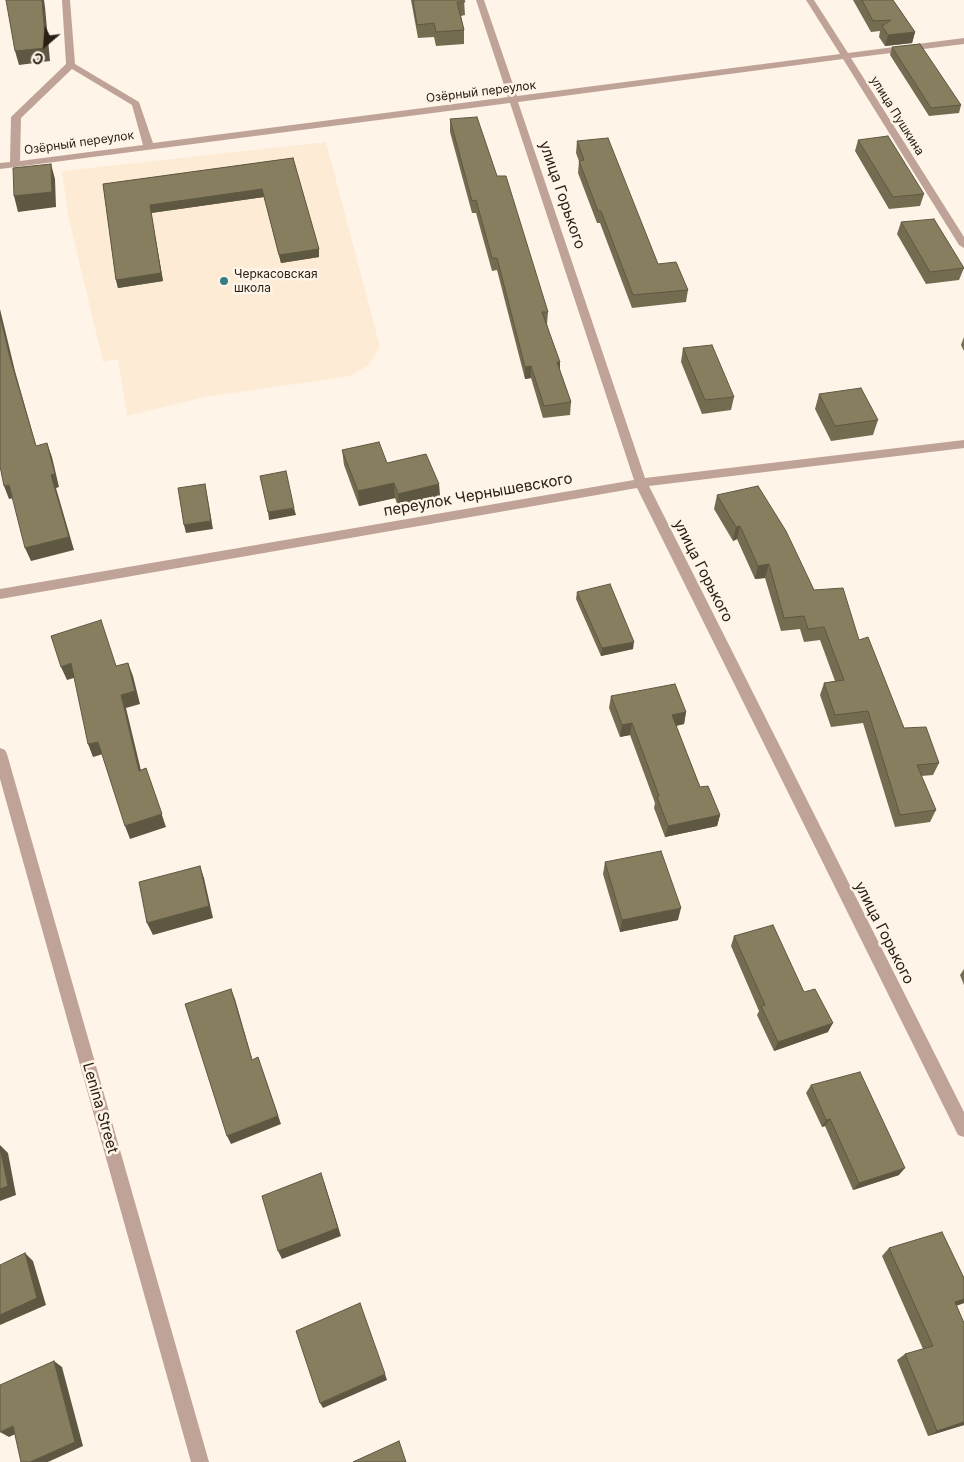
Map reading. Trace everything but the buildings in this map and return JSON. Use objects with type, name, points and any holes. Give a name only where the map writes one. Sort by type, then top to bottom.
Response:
[{"type":"street","points":[[66,0],[71,65]]},
{"type":"street","name":"улица Горького","points":[[480,0],[641,483],[964,1129]]},
{"type":"street","name":"улица Пушкина","points":[[810,0],[843,56],[964,245]]},
{"type":"street","name":"Озёрный переулок","points":[[0,166],[513,101],[964,41]]},
{"type":"street","points":[[71,65],[136,104],[149,147]]},
{"type":"street","points":[[15,164],[16,117],[71,65]]},
{"type":"street","name":"переулок Чернышевского","points":[[0,594],[641,483],[964,444]]},
{"type":"street","name":"Lenina Street","points":[[0,754],[200,1462]]},
{"type":"shaded area","name":"Черкасовская школа","points":[[326,142],[380,347],[369,365],[350,376],[205,397],[127,416],[118,359],[103,362],[68,215],[62,171]]},
{"type":"place","name":"Черкасовская школа","points":[[224,281]]}]
